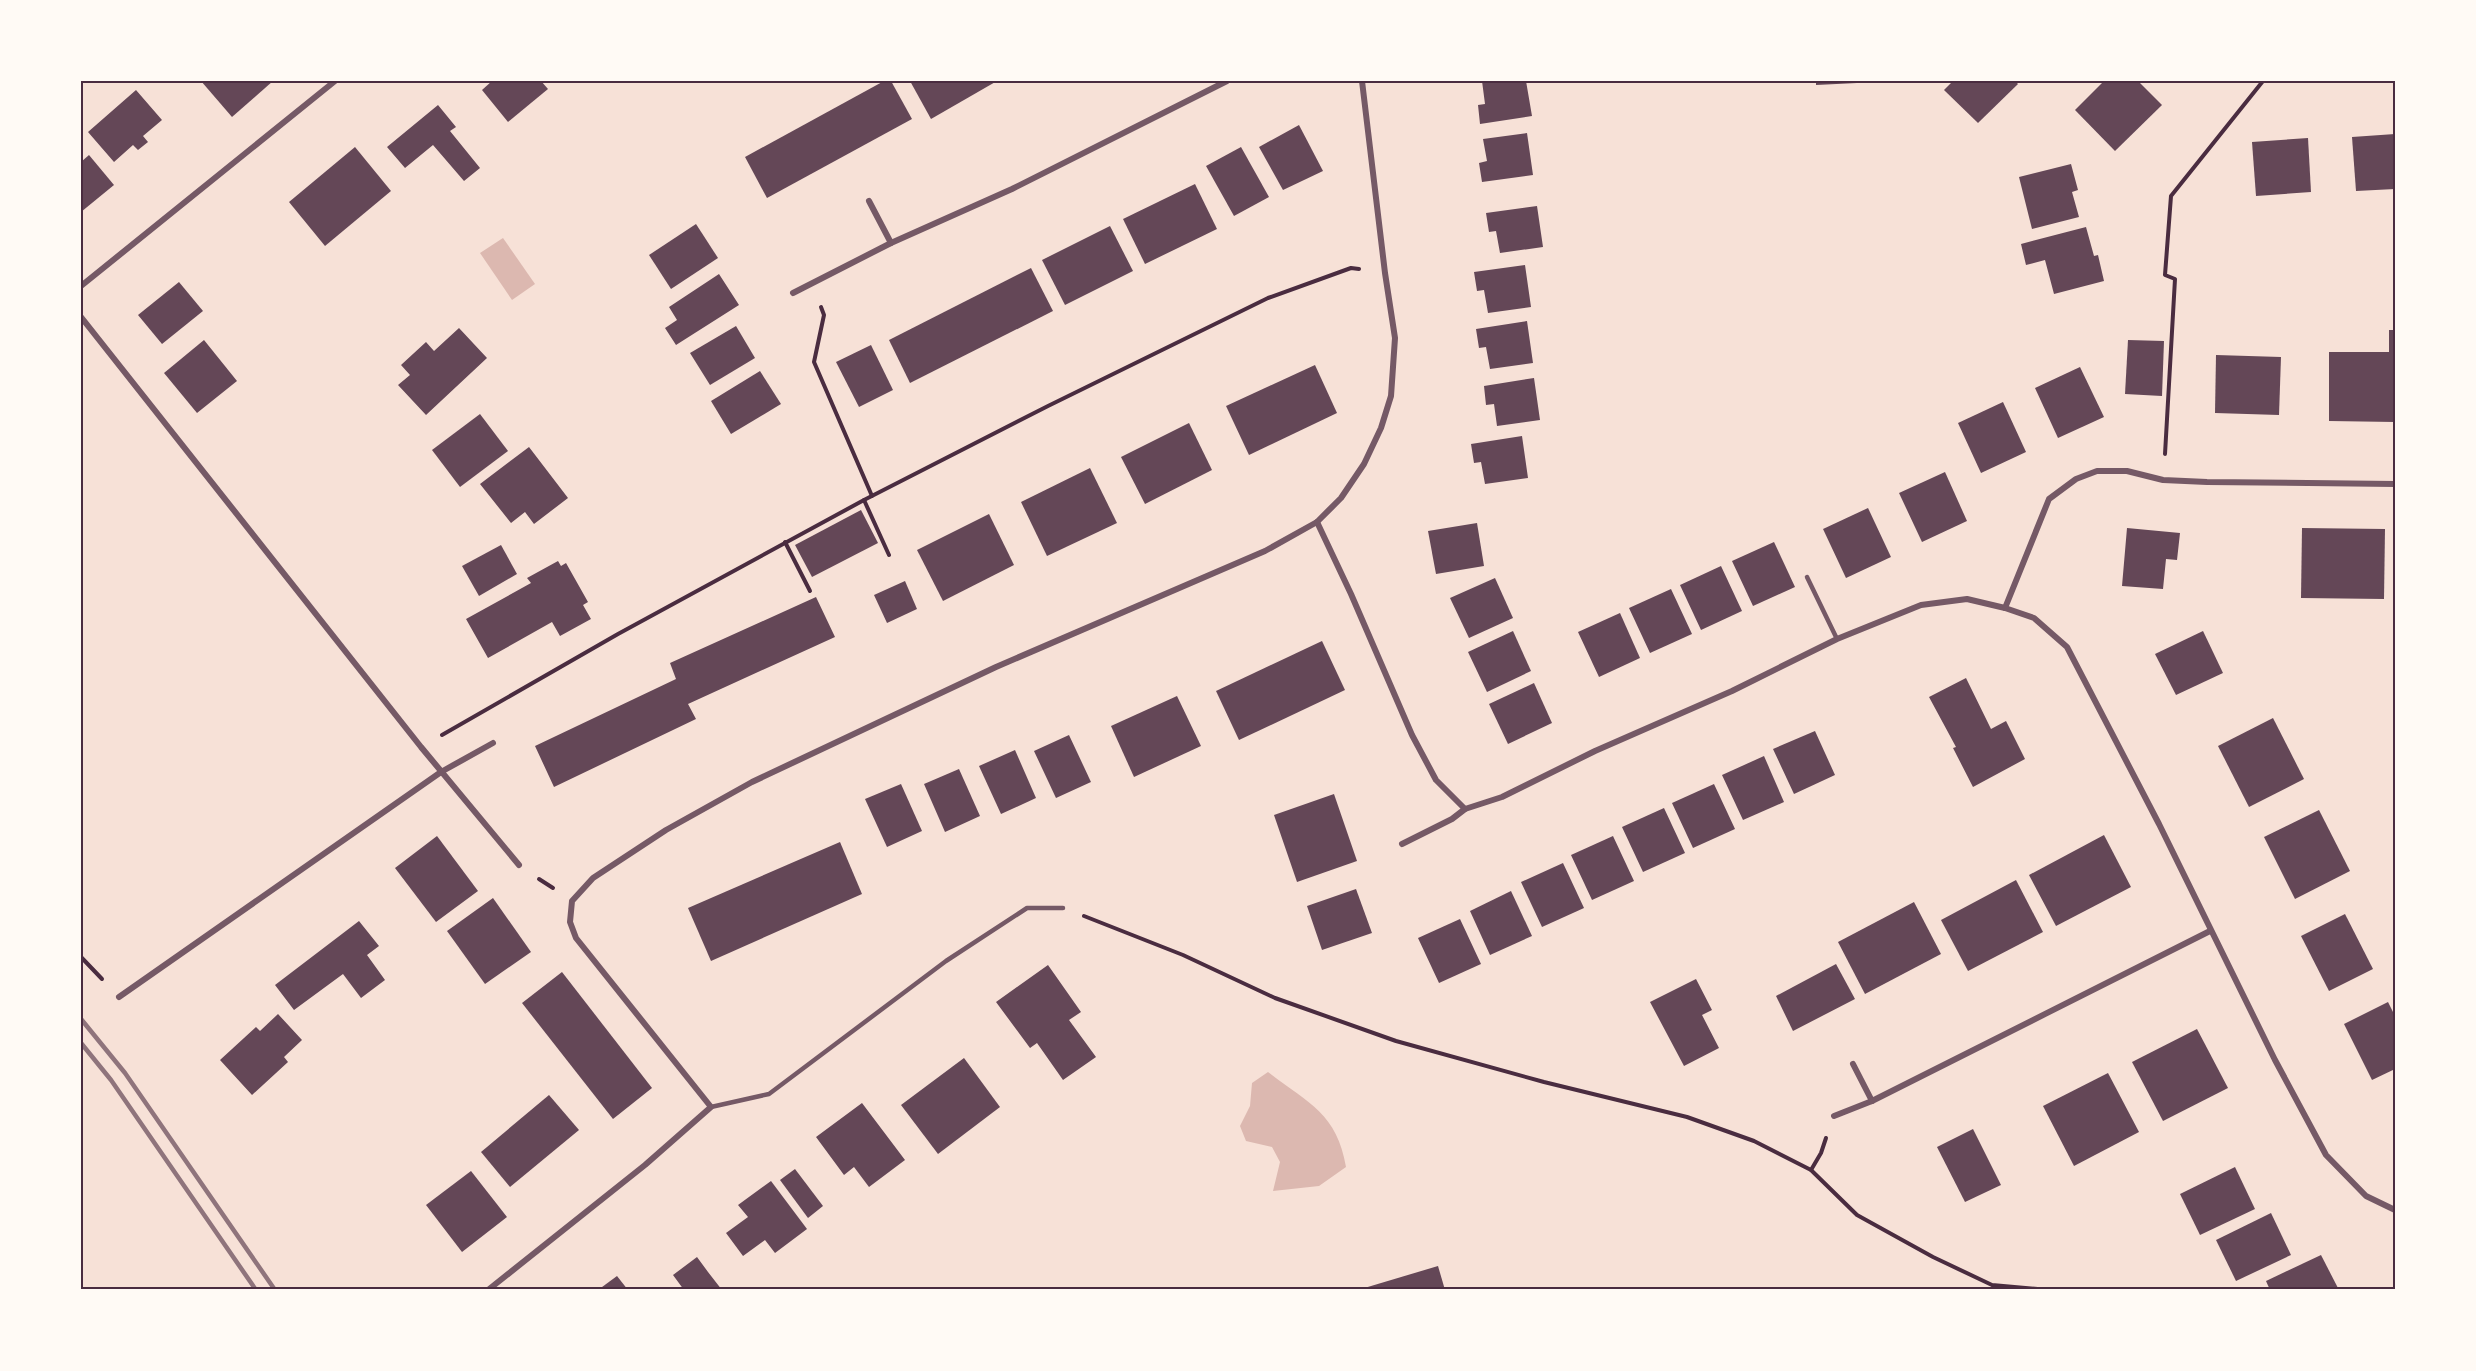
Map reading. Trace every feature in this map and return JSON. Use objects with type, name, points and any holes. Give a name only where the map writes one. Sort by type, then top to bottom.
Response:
[{"type":"street","points":[[81,286],[334,81]]},
{"type":"street","points":[[793,293],[891,243],[1012,189],[1227,81]]},
{"type":"street","points":[[488,1290],[645,1166],[711,1107],[576,938],[570,922],[572,901],[593,878],[666,830],[752,782],[996,668],[1265,551],[1317,522],[1341,498],[1364,464],[1381,428],[1391,396],[1395,338],[1362,81]]},
{"type":"street","points":[[869,201],[891,243]]},
{"type":"street","points":[[81,317],[421,747],[519,865]]},
{"type":"street","points":[[2005,608],[2049,499],[2076,478],[2097,471],[2127,471],[2163,480],[2395,484]]},
{"type":"street","points":[[1317,522],[1412,735],[1436,780],[1465,809]]},
{"type":"street","points":[[1402,844],[1452,819],[1465,809],[1502,797],[1595,751],[1732,691],[1837,639],[1921,605],[1967,599],[2034,618],[2067,647],[2326,1155],[2366,1196],[2395,1210]]},
{"type":"street","points":[[119,997],[441,772],[493,742]]},
{"type":"street","points":[[1834,1116],[1872,1101],[2210,931]]},
{"type":"street","points":[[1853,1064],[1872,1101]]},
{"type":"lane","points":[[1807,577],[1837,639]]},
{"type":"lane","points":[[711,1107],[769,1094],[946,961],[1027,908],[1064,908]]},
{"type":"path","points":[[2163,480],[2175,279],[2165,275],[2171,196],[2263,81]]},
{"type":"path","points":[[421,747],[785,542],[1048,406],[1268,298],[1351,268],[1385,273]]},
{"type":"path","points":[[811,285],[824,315],[814,362],[872,496]]},
{"type":"path","points":[[864,500],[889,555]]},
{"type":"path","points":[[785,542],[810,591]]},
{"type":"path","points":[[519,865],[572,901]]},
{"type":"path","points":[[1064,908],[1183,955],[1275,998],[1396,1041],[1544,1082],[1687,1117],[1754,1141],[1811,1170],[1857,1215],[1933,1257],[1992,1285],[2049,1290]]},
{"type":"path","points":[[1811,1170],[1821,1153],[1834,1116]]},
{"type":"shaded area","points":[[503,238],[535,284],[512,300],[480,253]]},
{"type":"shaded area","points":[[1268,1072],[1319,1111],[1336,1134],[1346,1167],[1319,1186],[1273,1191],[1280,1162],[1272,1147],[1246,1141],[1240,1126],[1250,1106],[1252,1083]]},
{"type":"building","points":[[201,81],[273,81],[232,117]]},
{"type":"building","points":[[492,81],[541,81],[548,89],[508,122],[482,90]]},
{"type":"building","points":[[884,81],[891,81],[912,119],[767,198],[745,157]]},
{"type":"building","points":[[910,81],[997,81],[931,119]]},
{"type":"building","points":[[1482,81],[1526,81],[1532,116],[1480,124],[1478,105],[1485,104]]},
{"type":"building","points":[[1816,81],[1856,81],[1857,83],[1816,85]]},
{"type":"building","points":[[1953,81],[2015,81],[2018,84],[1978,123],[1944,90]]},
{"type":"building","points":[[2104,81],[2138,81],[2162,105],[2115,151],[2075,110]]},
{"type":"building","points":[[136,90],[162,120],[143,136],[148,142],[138,150],[133,145],[114,162],[88,132]]},
{"type":"building","points":[[438,105],[456,127],[450,131],[480,168],[464,181],[433,145],[405,168],[387,147]]},
{"type":"building","points":[[1299,125],[1323,171],[1283,190],[1259,147]]},
{"type":"building","points":[[1527,133],[1533,175],[1482,182],[1479,163],[1487,161],[1483,139]]},
{"type":"building","points":[[2395,134],[2395,189],[2356,191],[2352,137]]},
{"type":"building","points":[[2308,138],[2311,192],[2256,196],[2252,142]]},
{"type":"building","points":[[355,147],[391,191],[325,246],[289,202]]},
{"type":"building","points":[[1241,147],[1269,197],[1234,216],[1206,166]]},
{"type":"building","points":[[89,155],[114,185],[81,212],[81,162]]},
{"type":"building","points":[[2071,164],[2078,190],[2072,192],[2079,217],[2032,229],[2019,177]]},
{"type":"building","points":[[1195,184],[1217,229],[1145,264],[1123,219]]},
{"type":"building","points":[[1537,206],[1543,247],[1500,253],[1496,231],[1489,232],[1486,213]]},
{"type":"building","points":[[696,224],[718,258],[671,289],[649,255]]},
{"type":"building","points":[[1110,226],[1133,271],[1065,305],[1042,260]]},
{"type":"building","points":[[2086,227],[2094,256],[2098,255],[2104,281],[2054,294],[2045,260],[2026,265],[2021,244]]},
{"type":"building","points":[[1525,265],[1531,307],[1488,313],[1484,290],[1477,291],[1474,272]]},
{"type":"building","points":[[1031,268],[1053,311],[910,383],[889,340]]},
{"type":"building","points":[[719,274],[739,305],[676,345],[665,328],[677,320],[669,307]]},
{"type":"building","points":[[179,282],[203,311],[162,344],[138,315]]},
{"type":"building","points":[[1527,321],[1533,363],[1490,369],[1486,347],[1479,348],[1476,329]]},
{"type":"building","points":[[736,326],[755,358],[710,385],[690,353]]},
{"type":"building","points":[[459,328],[487,358],[426,415],[398,385],[410,375],[401,365],[426,342],[434,351]]},
{"type":"building","points":[[2389,330],[2395,330],[2395,422],[2329,421],[2329,352],[2389,352]]},
{"type":"building","points":[[204,340],[237,381],[197,413],[164,373]]},
{"type":"building","points":[[2128,340],[2164,341],[2162,396],[2125,394]]},
{"type":"building","points":[[871,345],[893,390],[859,407],[836,362]]},
{"type":"building","points":[[2216,355],[2281,357],[2279,415],[2215,413]]},
{"type":"building","points":[[1315,365],[1337,413],[1249,455],[1226,406]]},
{"type":"building","points":[[2080,367],[2104,417],[2058,438],[2035,388]]},
{"type":"building","points":[[760,371],[781,404],[731,434],[711,401]]},
{"type":"building","points":[[1534,378],[1540,420],[1497,426],[1494,404],[1486,405],[1484,386]]},
{"type":"building","points":[[2003,402],[2026,452],[1981,473],[1958,423]]},
{"type":"building","points":[[480,414],[508,451],[460,487],[432,450]]},
{"type":"building","points":[[1189,423],[1212,470],[1145,504],[1121,457]]},
{"type":"building","points":[[1522,436],[1528,478],[1485,484],[1481,462],[1474,463],[1471,444]]},
{"type":"building","points":[[529,447],[568,498],[534,524],[525,512],[511,523],[480,484]]},
{"type":"building","points":[[1090,468],[1117,523],[1047,556],[1021,502]]},
{"type":"building","points":[[1945,472],[1967,521],[1922,542],[1899,493]]},
{"type":"building","points":[[1868,508],[1891,557],[1846,578],[1823,529]]},
{"type":"building","points":[[861,510],[878,543],[812,577],[795,545]]},
{"type":"building","points":[[989,514],[1014,565],[943,601],[917,550]]},
{"type":"building","points":[[1477,523],[1484,566],[1436,574],[1428,531]]},
{"type":"building","points":[[2127,528],[2180,533],[2177,560],[2166,559],[2163,589],[2122,586]]},
{"type":"building","points":[[2302,528],[2385,529],[2384,599],[2301,598]]},
{"type":"building","points":[[1774,542],[1795,587],[1753,606],[1732,561]]},
{"type":"building","points":[[501,545],[517,574],[479,596],[462,566]]},
{"type":"building","points":[[558,561],[561,566],[566,563],[588,602],[583,605],[591,619],[560,636],[552,622],[488,658],[466,619],[531,583],[527,578]]},
{"type":"building","points":[[1721,566],[1742,611],[1701,630],[1680,585]]},
{"type":"building","points":[[1495,578],[1513,618],[1469,638],[1450,598]]},
{"type":"building","points":[[905,581],[917,609],[887,623],[874,595]]},
{"type":"building","points":[[1671,589],[1692,634],[1650,653],[1629,608]]},
{"type":"building","points":[[816,597],[835,637],[688,704],[696,719],[554,787],[535,746],[676,679],[670,663]]},
{"type":"building","points":[[1620,613],[1640,658],[1599,677],[1578,632]]},
{"type":"building","points":[[1513,631],[1531,671],[1487,692],[1468,652]]},
{"type":"building","points":[[2203,631],[2223,673],[2176,695],[2155,654]]},
{"type":"building","points":[[1322,641],[1345,690],[1239,740],[1216,691]]},
{"type":"building","points":[[1966,678],[1991,729],[2006,721],[2025,759],[1973,787],[1953,748],[1956,747],[1929,697]]},
{"type":"building","points":[[1534,683],[1552,723],[1508,744],[1489,704]]},
{"type":"building","points":[[1177,696],[1201,746],[1134,777],[1111,726]]},
{"type":"building","points":[[2273,718],[2304,779],[2249,807],[2218,746]]},
{"type":"building","points":[[1815,731],[1835,775],[1794,794],[1773,749]]},
{"type":"building","points":[[1069,735],[1091,782],[1056,798],[1034,751]]},
{"type":"building","points":[[1015,750],[1036,798],[1001,814],[979,766]]},
{"type":"building","points":[[1764,756],[1784,802],[1743,820],[1722,775]]},
{"type":"building","points":[[959,769],[980,816],[945,832],[924,784]]},
{"type":"building","points":[[901,784],[922,831],[887,847],[865,799]]},
{"type":"building","points":[[1714,784],[1735,829],[1693,848],[1672,803]]},
{"type":"building","points":[[1334,794],[1357,861],[1297,882],[1274,815]]},
{"type":"building","points":[[1664,808],[1685,853],[1643,872],[1622,827]]},
{"type":"building","points":[[2319,810],[2350,871],[2295,899],[2264,837]]},
{"type":"building","points":[[2104,835],[2131,887],[2056,926],[2029,875]]},
{"type":"building","points":[[437,836],[478,891],[436,922],[395,868]]},
{"type":"building","points":[[1613,836],[1634,881],[1592,900],[1571,855]]},
{"type":"building","points":[[840,842],[862,894],[711,961],[688,908]]},
{"type":"building","points":[[1563,863],[1584,908],[1542,927],[1521,882]]},
{"type":"building","points":[[2016,880],[2043,932],[1968,971],[1941,920]]},
{"type":"building","points":[[1356,889],[1372,933],[1322,950],[1307,906]]},
{"type":"building","points":[[1511,891],[1532,936],[1490,955],[1470,911]]},
{"type":"building","points":[[493,898],[531,952],[485,984],[447,931]]},
{"type":"building","points":[[1914,902],[1941,954],[1865,994],[1838,942]]},
{"type":"building","points":[[2345,914],[2373,969],[2329,991],[2301,936]]},
{"type":"building","points":[[1460,919],[1481,964],[1439,983],[1418,938]]},
{"type":"building","points":[[359,921],[379,946],[367,955],[385,980],[361,998],[343,974],[294,1010],[275,985]]},
{"type":"building","points":[[1836,964],[1855,999],[1793,1031],[1776,996]]},
{"type":"building","points":[[1048,965],[1081,1012],[1069,1020],[1096,1057],[1063,1080],[1037,1043],[1030,1048],[996,1002]]},
{"type":"building","points":[[562,972],[652,1088],[613,1119],[522,1003]]},
{"type":"building","points":[[1696,979],[1712,1010],[1702,1015],[1719,1048],[1684,1066],[1650,1002]]},
{"type":"building","points":[[2388,1002],[2395,1016],[2395,1069],[2372,1080],[2344,1024]]},
{"type":"building","points":[[278,1014],[302,1040],[284,1057],[288,1062],[252,1095],[220,1060],[256,1027],[260,1031]]},
{"type":"building","points":[[2197,1029],[2228,1088],[2163,1121],[2132,1062]]},
{"type":"building","points":[[964,1058],[1000,1107],[938,1154],[901,1105]]},
{"type":"building","points":[[2108,1073],[2139,1132],[2074,1166],[2043,1106]]},
{"type":"building","points":[[549,1095],[579,1130],[510,1187],[481,1152]]},
{"type":"building","points":[[862,1103],[905,1160],[869,1187],[854,1167],[844,1175],[816,1137]]},
{"type":"building","points":[[1973,1129],[2001,1185],[1965,1202],[1937,1147]]},
{"type":"building","points":[[2235,1167],[2255,1209],[2200,1235],[2180,1194]]},
{"type":"building","points":[[795,1169],[823,1206],[808,1218],[780,1180]]},
{"type":"building","points":[[471,1171],[507,1217],[462,1252],[426,1205]]},
{"type":"building","points":[[771,1181],[807,1229],[775,1253],[765,1240],[743,1256],[726,1233],[748,1217],[738,1205]]},
{"type":"building","points":[[2271,1213],[2291,1255],[2236,1281],[2216,1240]]},
{"type":"building","points":[[2321,1255],[2339,1290],[2270,1290],[2266,1281]]},
{"type":"building","points":[[697,1257],[722,1290],[684,1290],[673,1275]]},
{"type":"building","points":[[1438,1266],[1445,1290],[1361,1290],[1361,1289]]},
{"type":"building","points":[[617,1276],[628,1290],[598,1290]]},
{"type":"railway","points":[[81,1019],[125,1073],[275,1290]]},
{"type":"railway","points":[[81,1043],[111,1080],[256,1290]]}]
